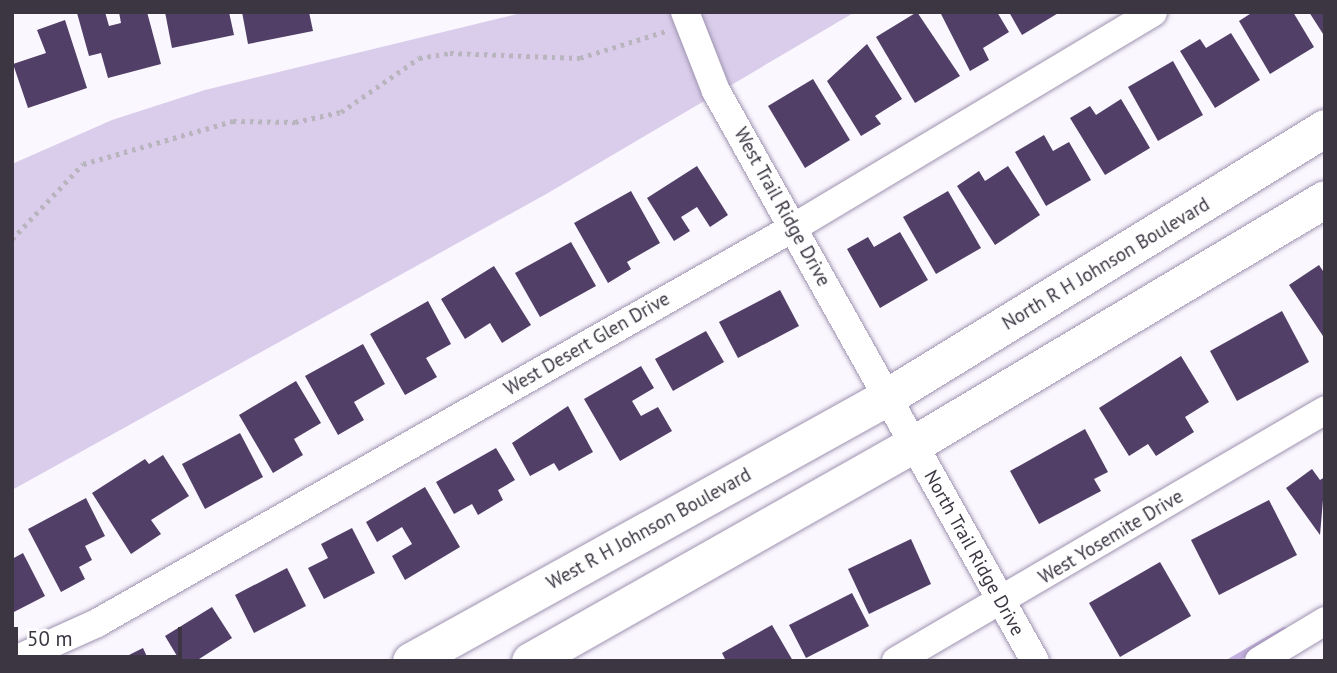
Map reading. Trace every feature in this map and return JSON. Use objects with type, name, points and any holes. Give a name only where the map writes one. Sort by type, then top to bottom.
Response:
[{"type":"main road","name":"North R H Johnson Boulevard","points":[[887,397],[1325,128]]},
{"type":"main road","points":[[530,661],[914,444],[1325,199]]},
{"type":"main road","name":"West R H Johnson Boulevard","points":[[411,661],[887,397]]},
{"type":"street","name":"West Desert Glen Drive","points":[[13,661],[97,623],[796,226],[1153,12]]},
{"type":"street","name":"West Trail Ridge Drive","points":[[687,17],[716,91],[796,226],[914,444]]},
{"type":"street","name":"West Yosemite Drive","points":[[896,661],[1325,410]]},
{"type":"street","name":"North Trail Ridge Drive","points":[[914,444],[1035,661]]},
{"type":"street","points":[[1259,661],[1325,621]]},
{"type":"path","points":[[12,239],[83,164],[233,121],[295,122],[341,112],[419,58],[450,53],[580,58],[687,17]]},
{"type":"shaded area","points":[[525,12],[855,12],[548,193],[12,490],[12,164],[112,120],[205,90]]},
{"type":"building","points":[[105,12],[109,26],[121,23],[119,12],[147,12],[161,64],[108,78],[101,53],[89,56],[77,13]]},
{"type":"building","points":[[165,12],[229,12],[234,35],[172,48]]},
{"type":"building","points":[[242,12],[309,12],[313,31],[248,44]]},
{"type":"building","points":[[917,12],[960,76],[915,103],[876,37]]},
{"type":"building","points":[[940,12],[997,12],[1009,32],[983,48],[989,60],[970,71]]},
{"type":"building","points":[[1009,12],[1060,12],[1022,35]]},
{"type":"building","points":[[1253,12],[1293,12],[1314,47],[1270,74],[1239,21]]},
{"type":"building","points":[[1309,12],[1325,12],[1325,37]]},
{"type":"building","points":[[65,20],[87,88],[28,108],[13,64],[46,53],[37,30]]},
{"type":"building","points":[[1231,33],[1260,80],[1215,108],[1180,51],[1200,39],[1206,48]]},
{"type":"building","points":[[867,44],[902,99],[875,116],[881,124],[861,136],[827,81]]},
{"type":"building","points":[[1173,61],[1203,115],[1158,141],[1128,87]]},
{"type":"building","points":[[813,79],[850,140],[805,168],[768,106]]},
{"type":"building","points":[[1121,99],[1150,148],[1105,175],[1070,118],[1090,106],[1096,115]]},
{"type":"building","points":[[1044,135],[1053,151],[1069,142],[1091,180],[1046,206],[1015,152]]},
{"type":"building","points":[[697,166],[728,215],[710,227],[697,207],[681,217],[690,231],[674,241],[647,198]]},
{"type":"building","points":[[1008,166],[1040,215],[995,245],[957,186],[979,171],[985,181]]},
{"type":"building","points":[[631,191],[660,243],[627,262],[631,269],[608,283],[574,223]]},
{"type":"building","points":[[948,191],[981,248],[936,274],[903,217]]},
{"type":"building","points":[[900,232],[928,280],[880,308],[847,249],[868,237],[874,247]]},
{"type":"building","points":[[571,242],[596,286],[540,317],[515,273]]},
{"type":"building","points":[[1319,265],[1325,274],[1325,339],[1289,285]]},
{"type":"building","points":[[494,266],[531,325],[502,343],[490,323],[465,339],[441,299]]},
{"type":"building","points":[[780,290],[799,326],[738,358],[719,322]]},
{"type":"building","points":[[428,301],[451,344],[426,358],[437,377],[405,395],[370,334]]},
{"type":"building","points":[[1282,311],[1309,362],[1237,401],[1210,351]]},
{"type":"building","points":[[706,331],[724,362],[673,391],[655,359]]},
{"type":"building","points":[[363,344],[385,384],[354,402],[364,420],[338,435],[305,376]]},
{"type":"building","points":[[1181,356],[1209,402],[1185,417],[1194,432],[1156,456],[1148,444],[1129,456],[1099,408]]},
{"type":"building","points":[[641,366],[654,388],[632,401],[641,416],[658,407],[672,431],[620,461],[584,399]]},
{"type":"building","points":[[296,381],[321,423],[294,439],[303,455],[273,473],[239,415]]},
{"type":"building","points":[[568,406],[593,452],[559,471],[554,463],[530,476],[512,443]]},
{"type":"building","points":[[1085,429],[1108,472],[1094,479],[1101,491],[1039,524],[1010,471]]},
{"type":"building","points":[[240,433],[263,477],[205,509],[182,464]]},
{"type":"building","points":[[496,448],[515,480],[498,490],[503,500],[478,515],[472,504],[454,514],[436,482]]},
{"type":"building","points":[[163,455],[189,496],[151,520],[161,534],[131,554],[92,493],[145,459],[149,464]]},
{"type":"building","points":[[1312,469],[1320,480],[1325,477],[1320,535],[1286,488]]},
{"type":"building","points":[[425,487],[460,547],[405,580],[392,556],[412,544],[402,527],[377,542],[366,522]]},
{"type":"building","points":[[86,498],[105,536],[85,546],[92,560],[79,567],[85,579],[61,592],[28,529]]},
{"type":"building","points":[[1269,500],[1297,555],[1219,595],[1191,540]]},
{"type":"building","points":[[352,528],[375,573],[324,599],[308,568],[328,558],[321,544]]},
{"type":"building","points":[[911,539],[931,584],[869,614],[848,569]]},
{"type":"building","points":[[23,553],[45,596],[12,613],[12,559]]},
{"type":"building","points":[[1160,562],[1191,616],[1120,657],[1089,603]]},
{"type":"building","points":[[287,568],[306,606],[254,633],[235,595]]},
{"type":"building","points":[[852,593],[869,626],[806,658],[789,625]]},
{"type":"building","points":[[212,607],[232,638],[196,661],[180,661],[165,636]]},
{"type":"building","points":[[772,625],[793,661],[726,661],[722,653]]},
{"type":"building","points":[[143,648],[149,661],[117,661]]},
{"type":"waterway","points":[[1230,661],[1284,630]]}]
